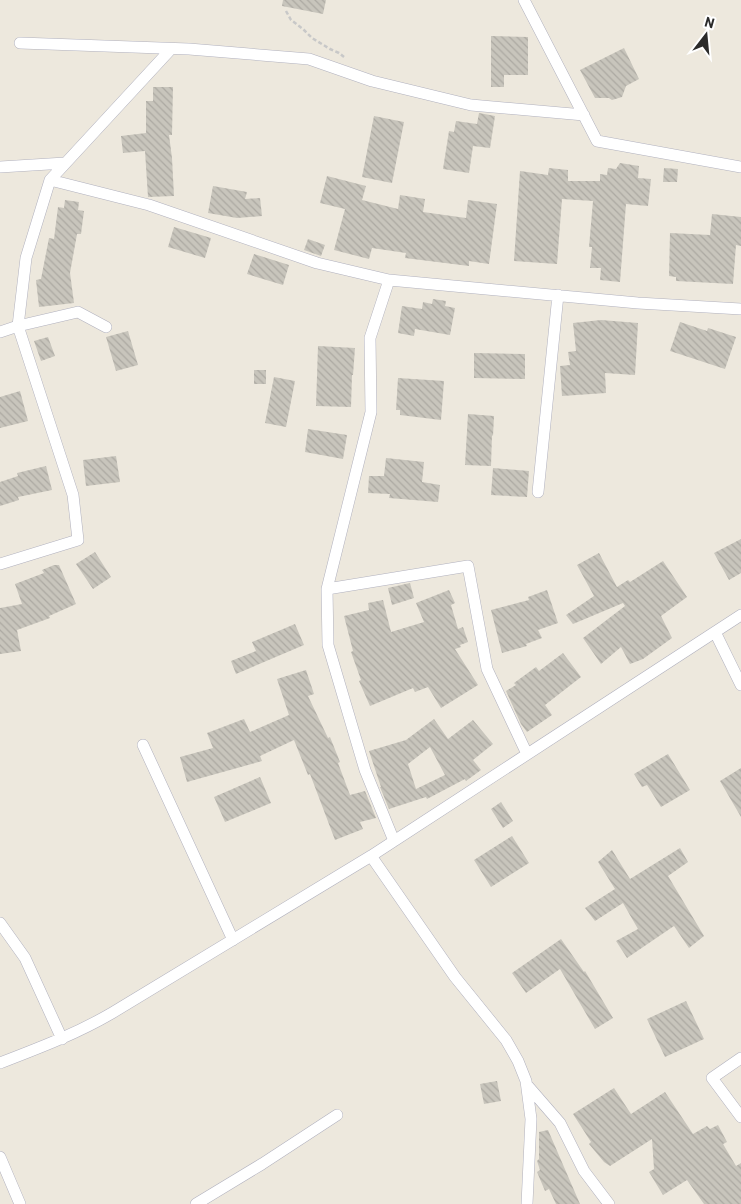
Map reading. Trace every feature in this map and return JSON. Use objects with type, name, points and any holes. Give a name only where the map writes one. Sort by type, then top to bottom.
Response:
[{"type":"street","points":[[524,0],[597,141],[741,167]]},
{"type":"street","points":[[20,43],[171,49],[309,59],[372,81],[471,105],[584,115]]},
{"type":"street","points":[[0,564],[78,540],[73,495],[18,326],[26,258],[50,180],[171,49]]},
{"type":"street","points":[[0,168],[65,163]]},
{"type":"street","points":[[50,180],[149,205],[317,263],[389,280],[638,303],[741,309]]},
{"type":"street","points":[[389,280],[370,338],[371,412],[327,589],[328,645],[365,770],[394,841]]},
{"type":"street","points":[[538,492],[558,296]]},
{"type":"street","points":[[0,332],[78,312],[106,327]]},
{"type":"street","points":[[327,589],[468,566],[487,669],[527,754]]},
{"type":"street","points":[[0,1063],[62,1039],[112,1014],[371,856],[741,615]]},
{"type":"street","points":[[715,632],[741,685]]},
{"type":"street","points":[[143,746],[233,940]]},
{"type":"street","points":[[371,856],[456,977],[506,1040],[518,1061],[527,1085],[532,1119],[527,1204]]},
{"type":"street","points":[[0,923],[25,958],[62,1039]]},
{"type":"street","points":[[741,1058],[712,1078],[741,1117]]},
{"type":"street","points":[[527,1085],[560,1123],[584,1171],[609,1204]]},
{"type":"street","points":[[196,1204],[337,1116]]},
{"type":"street","points":[[0,1157],[20,1204]]},
{"type":"path","points":[[286,11],[292,20],[312,38],[344,57]]},
{"type":"building","points":[[283,0],[326,0],[323,14],[282,6]]},
{"type":"building","points":[[491,36],[528,37],[528,75],[504,75],[504,87],[491,87]]},
{"type":"building","points":[[624,48],[639,79],[626,86],[622,97],[612,100],[609,98],[595,98],[580,70]]},
{"type":"building","points":[[153,87],[173,87],[172,135],[169,135],[174,196],[148,197],[145,151],[123,153],[121,136],[146,133],[146,101],[153,101]]},
{"type":"building","points":[[479,113],[495,116],[490,148],[473,146],[469,173],[443,169],[449,131],[454,132],[456,121],[477,124]]},
{"type":"building","points":[[374,116],[404,122],[392,183],[362,177]]},
{"type":"building","points":[[620,163],[639,166],[638,178],[651,179],[648,206],[626,204],[620,282],[600,280],[601,268],[590,268],[592,247],[589,247],[593,201],[562,199],[557,264],[514,261],[520,171],[548,175],[549,168],[568,170],[568,181],[600,181],[600,174],[607,175],[608,168],[616,169]]},
{"type":"building","points":[[664,168],[678,169],[677,182],[663,182]]},
{"type":"building","points":[[327,176],[366,186],[362,200],[398,209],[400,195],[425,199],[423,212],[466,218],[468,200],[497,204],[489,264],[469,261],[469,266],[405,258],[406,253],[372,248],[369,259],[334,250],[345,209],[320,203]]},
{"type":"building","points":[[213,186],[247,192],[245,199],[260,198],[262,216],[237,218],[208,213]]},
{"type":"building","points":[[65,200],[79,202],[78,210],[84,211],[81,234],[77,234],[70,273],[74,303],[39,307],[36,280],[41,279],[49,238],[54,239],[58,207],[64,208]]},
{"type":"building","points":[[712,214],[741,217],[741,246],[736,245],[733,284],[676,281],[676,277],[669,276],[670,233],[710,235]]},
{"type":"building","points":[[174,227],[211,238],[205,258],[168,247]]},
{"type":"building","points":[[308,239],[325,245],[321,256],[304,250]]},
{"type":"building","points":[[254,254],[289,265],[283,285],[247,274]]},
{"type":"building","points":[[433,299],[446,301],[445,306],[455,308],[450,335],[415,329],[414,336],[398,333],[402,306],[422,309],[423,302],[432,304]]},
{"type":"building","points":[[601,320],[638,323],[635,375],[605,373],[606,393],[562,396],[560,366],[570,365],[568,352],[576,351],[573,323]]},
{"type":"building","points":[[680,322],[707,331],[708,328],[736,337],[725,369],[670,351]]},
{"type":"building","points":[[128,331],[138,365],[116,371],[106,337]]},
{"type":"building","points":[[48,337],[55,356],[41,361],[34,341]]},
{"type":"building","points":[[318,346],[355,348],[351,407],[316,406]]},
{"type":"building","points":[[474,353],[525,354],[525,379],[474,378]]},
{"type":"building","points":[[254,370],[266,370],[266,384],[254,384]]},
{"type":"building","points":[[274,377],[295,381],[286,427],[265,423]]},
{"type":"building","points":[[398,378],[444,381],[441,420],[400,415],[400,410],[396,410]]},
{"type":"building","points":[[20,391],[28,421],[0,428],[0,397]]},
{"type":"building","points":[[468,414],[494,416],[491,466],[465,465]]},
{"type":"building","points":[[308,429],[347,435],[343,459],[305,452]]},
{"type":"building","points":[[116,456],[120,482],[86,486],[83,460]]},
{"type":"building","points":[[386,458],[424,462],[422,482],[440,485],[438,502],[389,498],[390,494],[368,493],[369,476],[384,476]]},
{"type":"building","points":[[46,466],[52,490],[18,497],[19,500],[0,506],[0,482],[18,476],[17,473]]},
{"type":"building","points":[[493,468],[529,471],[527,497],[491,495]]},
{"type":"building","points":[[741,539],[741,573],[729,580],[714,553]]},
{"type":"building","points":[[95,552],[111,577],[93,589],[76,564]]},
{"type":"building","points":[[599,553],[617,587],[628,580],[630,582],[663,561],[687,597],[661,616],[672,638],[643,659],[630,664],[621,647],[601,664],[583,638],[625,606],[623,603],[573,624],[566,615],[594,596],[577,565]]},
{"type":"building","points":[[59,565],[76,604],[49,616],[50,618],[17,630],[21,651],[0,654],[0,608],[22,604],[15,584],[44,573],[42,570]]},
{"type":"building","points":[[410,583],[414,598],[392,605],[388,588]]},
{"type":"building","points":[[449,590],[455,603],[451,605],[458,629],[463,627],[468,642],[455,649],[478,685],[441,708],[428,687],[415,692],[413,688],[370,706],[359,681],[361,680],[351,652],[353,651],[344,616],[369,610],[368,603],[383,600],[391,632],[424,622],[416,603]]},
{"type":"building","points":[[547,590],[558,623],[538,630],[542,638],[526,644],[527,646],[502,653],[491,610],[529,600],[528,597]]},
{"type":"building","points":[[295,624],[304,645],[236,674],[231,661],[256,651],[252,642]]},
{"type":"building","points":[[563,653],[581,677],[545,705],[552,715],[527,732],[521,724],[506,691],[516,685],[514,683],[536,667],[539,671]]},
{"type":"building","points":[[306,670],[314,694],[308,696],[328,738],[330,737],[350,795],[365,791],[376,818],[360,822],[363,829],[335,840],[310,774],[308,775],[294,740],[260,756],[262,761],[187,782],[180,757],[213,748],[207,733],[244,719],[250,732],[289,715],[277,679]]},
{"type":"building","points":[[434,719],[448,739],[473,720],[493,744],[473,760],[481,770],[466,781],[465,779],[427,799],[426,797],[389,809],[369,751],[406,740]],"holes":[[[430,747],[445,775],[416,789],[408,764]]]},
{"type":"building","points":[[668,754],[690,790],[661,807],[647,785],[642,787],[634,774]]},
{"type":"building","points":[[741,768],[741,817],[720,781]]},
{"type":"building","points":[[260,777],[271,803],[225,822],[214,797]]},
{"type":"building","points":[[501,802],[513,821],[503,828],[491,809]]},
{"type":"building","points":[[512,836],[529,863],[491,887],[474,860]]},
{"type":"building","points":[[680,848],[688,862],[668,876],[704,936],[689,948],[674,926],[627,958],[616,941],[638,929],[623,903],[595,921],[585,908],[615,889],[598,862],[612,850],[630,879]]},
{"type":"building","points":[[561,939],[585,971],[613,1018],[595,1029],[560,969],[526,993],[512,973]]},
{"type":"building","points":[[686,1001],[704,1039],[665,1057],[647,1019]]},
{"type":"building","points":[[497,1081],[501,1101],[484,1104],[480,1084]]},
{"type":"building","points":[[614,1088],[631,1114],[665,1092],[693,1134],[707,1126],[710,1129],[718,1125],[727,1142],[723,1144],[736,1166],[741,1163],[741,1204],[704,1204],[687,1180],[663,1195],[649,1172],[654,1169],[652,1139],[610,1166],[604,1162],[589,1144],[591,1142],[573,1114]]},
{"type":"building","points":[[548,1130],[580,1204],[556,1204],[549,1189],[545,1191],[537,1172],[540,1170],[537,1161],[539,1159],[539,1132]]}]
